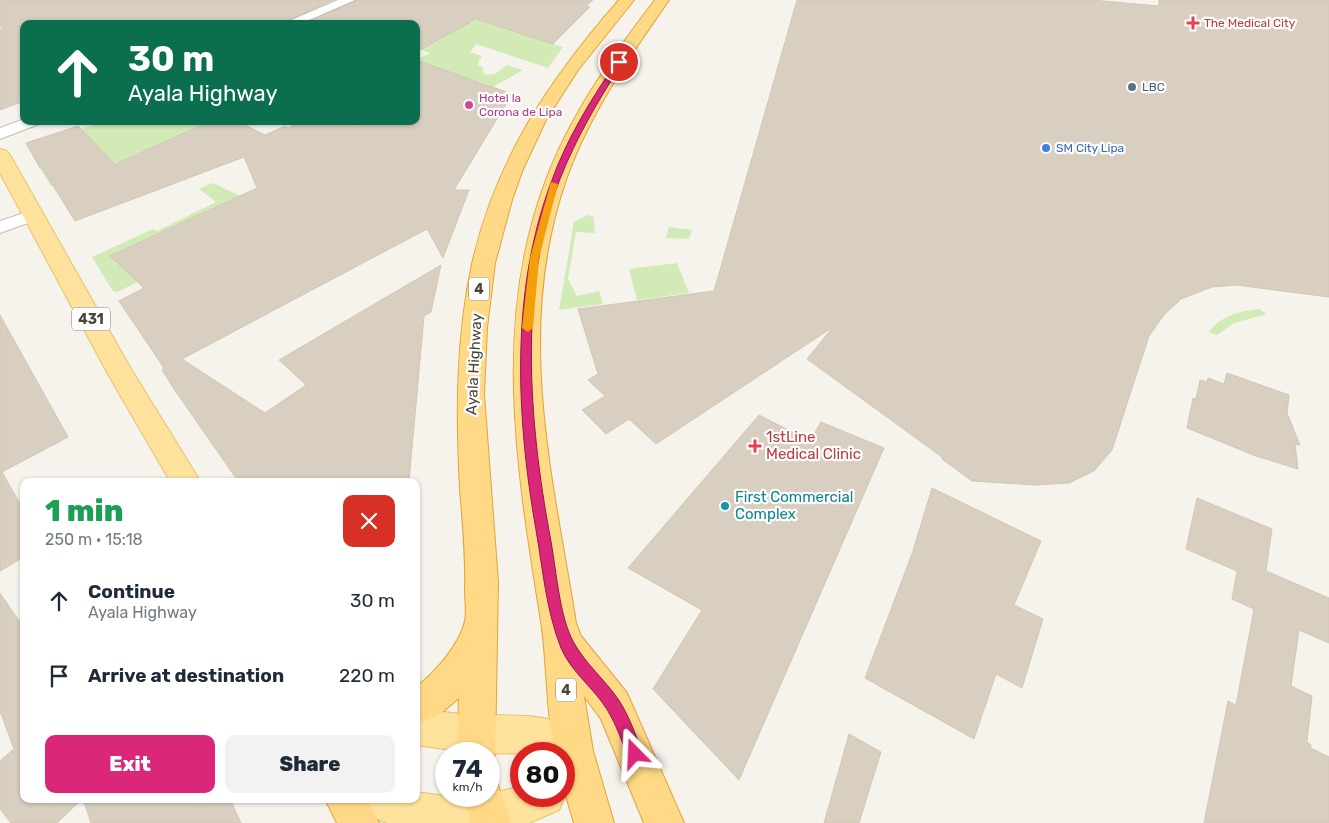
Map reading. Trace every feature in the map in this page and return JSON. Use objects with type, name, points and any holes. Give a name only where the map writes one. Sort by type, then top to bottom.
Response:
[{"type":"highway","name":"Ayala Highway","points":[[482,618],[471,394],[472,344],[486,254],[500,201],[528,137],[584,52],[627,0]]},
{"type":"highway","name":"4","points":[[570,742],[558,621],[536,497],[528,405],[528,315],[534,258],[556,180],[582,124],[611,75],[662,0]]},
{"type":"highway","points":[[420,705],[442,692],[456,676],[466,660],[482,618]]},
{"type":"highway","name":"4","points":[[476,742],[482,618]]},
{"type":"highway","points":[[558,621],[568,647],[605,692],[623,724],[664,823]]},
{"type":"highway","name":"4","points":[[575,777],[594,823]]},
{"type":"highway","points":[[347,803],[359,823]]},
{"type":"main road","name":"431","points":[[0,155],[122,376],[183,478]]},
{"type":"main road","points":[[420,727],[469,742]]},
{"type":"main road","points":[[483,742],[511,734],[545,737],[556,742]]},
{"type":"main road","points":[[385,803],[400,810],[444,821],[526,807]]},
{"type":"street","points":[[298,20],[349,0]]},
{"type":"street","points":[[0,134],[23,125]]},
{"type":"street","points":[[0,227],[33,215]]},
{"type":"green space","points":[[453,0],[484,22],[563,47],[548,68],[476,44],[470,52],[481,56],[482,58],[478,60],[480,61],[477,64],[483,68],[484,75],[495,74],[507,65],[523,70],[493,87],[479,81],[474,83],[420,62],[420,58],[430,53],[420,49],[420,21]]},
{"type":"green space","points":[[92,125],[202,125],[125,159],[51,186],[40,168],[64,159],[62,136]]},
{"type":"green space","points":[[213,183],[240,196],[110,256],[148,277],[117,292],[112,290],[92,257],[153,229],[157,231],[216,202],[199,189]]},
{"type":"green space","points":[[588,215],[593,216],[595,233],[576,232],[568,279],[577,296],[599,291],[603,304],[559,310],[574,222]]},
{"type":"green space","points":[[669,227],[692,230],[689,239],[666,238]]},
{"type":"green space","points":[[677,263],[689,293],[637,300],[629,269]]},
{"type":"green space","points":[[1259,309],[1267,314],[1234,323],[1217,335],[1209,332],[1219,322],[1231,315]]},
{"type":"building","points":[[0,0],[333,0],[289,20],[20,20],[20,102],[0,110],[0,30],[3,30],[0,26]]},
{"type":"building","points":[[357,0],[593,0],[586,6],[590,7],[553,44],[476,19],[420,50],[420,20],[314,20]]},
{"type":"building","points":[[797,0],[1092,0],[1159,6],[1159,0],[1329,0],[1329,297],[1236,285],[1212,287],[1181,299],[1164,315],[1149,336],[1112,450],[1094,471],[1069,483],[1034,485],[972,481],[807,359],[833,327],[656,444],[629,419],[606,434],[582,410],[605,396],[588,380],[598,374],[578,309],[714,291]]},
{"type":"building","points":[[420,61],[512,94],[454,190],[469,190],[443,258],[427,229],[182,359],[265,413],[306,385],[279,360],[441,265],[431,312],[424,316],[409,478],[236,478],[174,389],[162,370],[164,368],[119,301],[144,288],[110,256],[257,188],[244,157],[75,221],[26,143],[78,126],[115,164],[202,125],[245,125],[265,135],[285,126],[288,128],[294,125],[420,125]]},
{"type":"building","points":[[0,315],[68,437],[2,472],[20,504],[20,559],[0,571]]},
{"type":"building","points":[[1227,373],[1289,395],[1287,413],[1300,445],[1295,444],[1298,469],[1256,456],[1187,428],[1193,398],[1196,399],[1200,380],[1207,382],[1208,378],[1224,384]]},
{"type":"building","points":[[759,415],[810,441],[821,422],[884,448],[739,780],[653,689],[702,610],[628,568]]},
{"type":"building","points":[[932,488],[1041,541],[1014,605],[1043,619],[1022,688],[996,674],[974,739],[865,678],[912,554]]},
{"type":"building","points":[[1197,498],[1272,529],[1266,571],[1329,598],[1329,643],[1299,630],[1291,686],[1312,696],[1307,742],[1311,745],[1311,748],[1329,757],[1329,823],[1204,823],[1228,701],[1236,705],[1254,609],[1232,599],[1237,571],[1186,549]]},
{"type":"building","points":[[0,593],[20,622],[20,803],[78,803],[57,823],[11,823],[0,809],[0,761],[14,749],[0,711]]},
{"type":"building","points":[[849,734],[881,752],[859,823],[824,823]]},
{"type":"building","points":[[84,803],[232,803],[241,823],[91,823]]},
{"type":"slow traffic","points":[[528,328],[530,286],[534,258],[540,230],[554,184]]},
{"type":"place","name":"The Medical City","points":[[1193,23]]},
{"type":"place","name":"LBC","points":[[1132,87]]},
{"type":"place","name":"Hotel la Corona de Lipa","points":[[469,105]]},
{"type":"place","name":"SM City Lipa","points":[[1046,148]]},
{"type":"place","name":"1stLine Medical Clinic","points":[[755,446]]},
{"type":"place","name":"First Commercial Complex","points":[[725,506]]},
{"type":"route","points":[[619,62],[595,100],[568,151],[556,180],[540,230],[530,286],[527,369],[528,405],[536,497],[558,621],[568,647],[596,680],[614,706],[635,754]]}]
